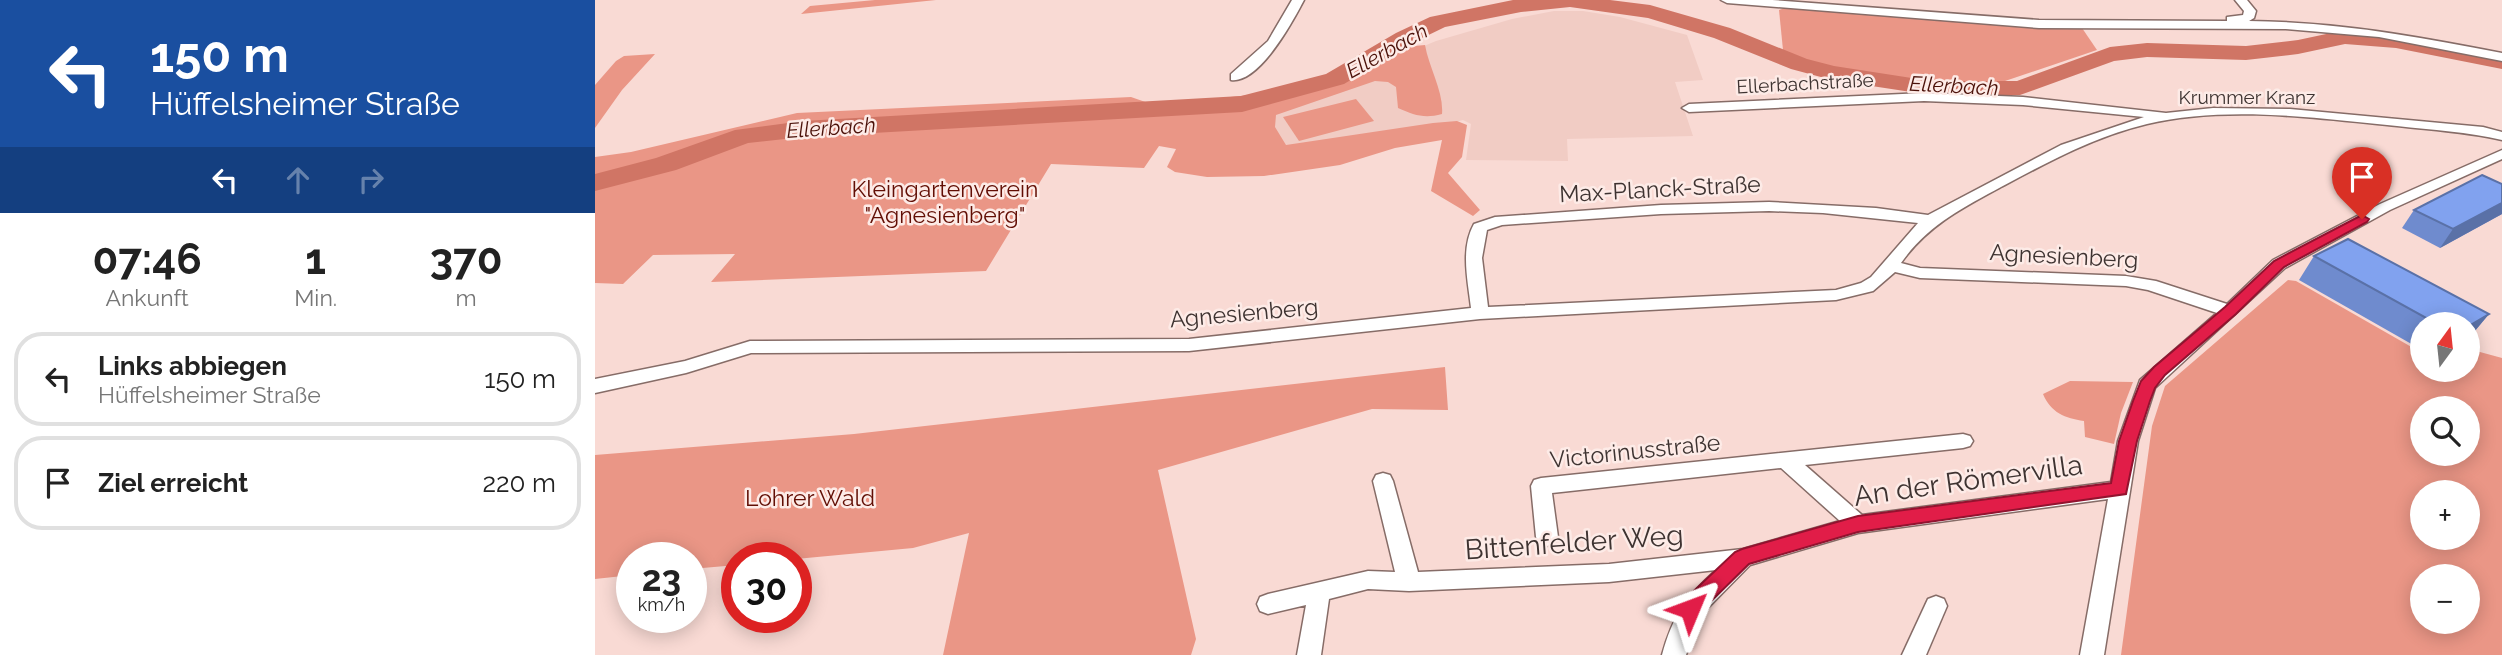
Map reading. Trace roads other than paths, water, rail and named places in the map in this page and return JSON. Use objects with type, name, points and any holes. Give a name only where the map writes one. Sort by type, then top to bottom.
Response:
[{"type":"street","points":[[1236,77],[1265,55],[1285,26],[1298,0]]},
{"type":"street","points":[[1727,0],[2039,24],[2286,25],[2379,33],[2502,57]]},
{"type":"street","points":[[2204,23],[2248,18],[2250,11],[2241,0]]},
{"type":"street","name":"Ellerbachstraße","points":[[1689,108],[1924,97],[2075,104],[2174,115]]},
{"type":"street","name":"Krummer Kranz","points":[[1930,220],[2078,144],[2123,128],[2174,115],[2293,115],[2483,131],[2502,136]]},
{"type":"street","points":[[2092,655],[2128,441],[2147,385],[2159,371],[2230,311],[2279,264],[2385,207],[2502,154]]},
{"type":"street","name":"Max-Planck-Straße","points":[[1480,313],[1473,258],[1475,238],[1480,227],[1500,220],[1687,207],[1755,206],[1819,207],[1889,213],[1930,220]]},
{"type":"street","name":"Agnesienberg","points":[[595,386],[685,366],[750,347],[1189,345],[1480,313],[1573,306],[1836,295],[1866,288],[1879,281],[1930,220]]},
{"type":"street","name":"Agnesienberg","points":[[1893,266],[1920,273],[2126,281],[2150,285],[2230,311]]},
{"type":"street","name":"Victorinusstraße","points":[[1547,537],[1541,486],[1963,441]]},
{"type":"street","points":[[1785,460],[1858,524]]},
{"type":"street","points":[[1383,481],[1409,582]]},
{"type":"street","name":"An der Römervilla","points":[[1674,655],[1683,622],[1690,609],[1742,558],[1858,524],[2119,489]]},
{"type":"street","name":"Bittenfelder Weg","points":[[1268,604],[1368,580],[1409,582],[1609,573],[1742,558]]},
{"type":"street","points":[[1309,655],[1319,592]]},
{"type":"street","points":[[1914,655],[1936,606]]},
{"type":"waterway","name":"Ellerbach","points":[[595,183],[666,164],[744,136],[803,129],[1242,104],[1335,79],[1404,38],[1438,22],[1521,5],[1570,1],[1650,12],[1722,33],[1799,64],[1832,73],[1931,88],[2020,88],[2110,54],[2147,50],[2246,53],[2298,47],[2345,37],[2396,41],[2502,62]]},
{"type":"park label","name":"Kleingartenverein \"Agnesienberg\"","points":[[945,202]]},
{"type":"park label","name":"Lohrer Wald","points":[[810,498]]}]
